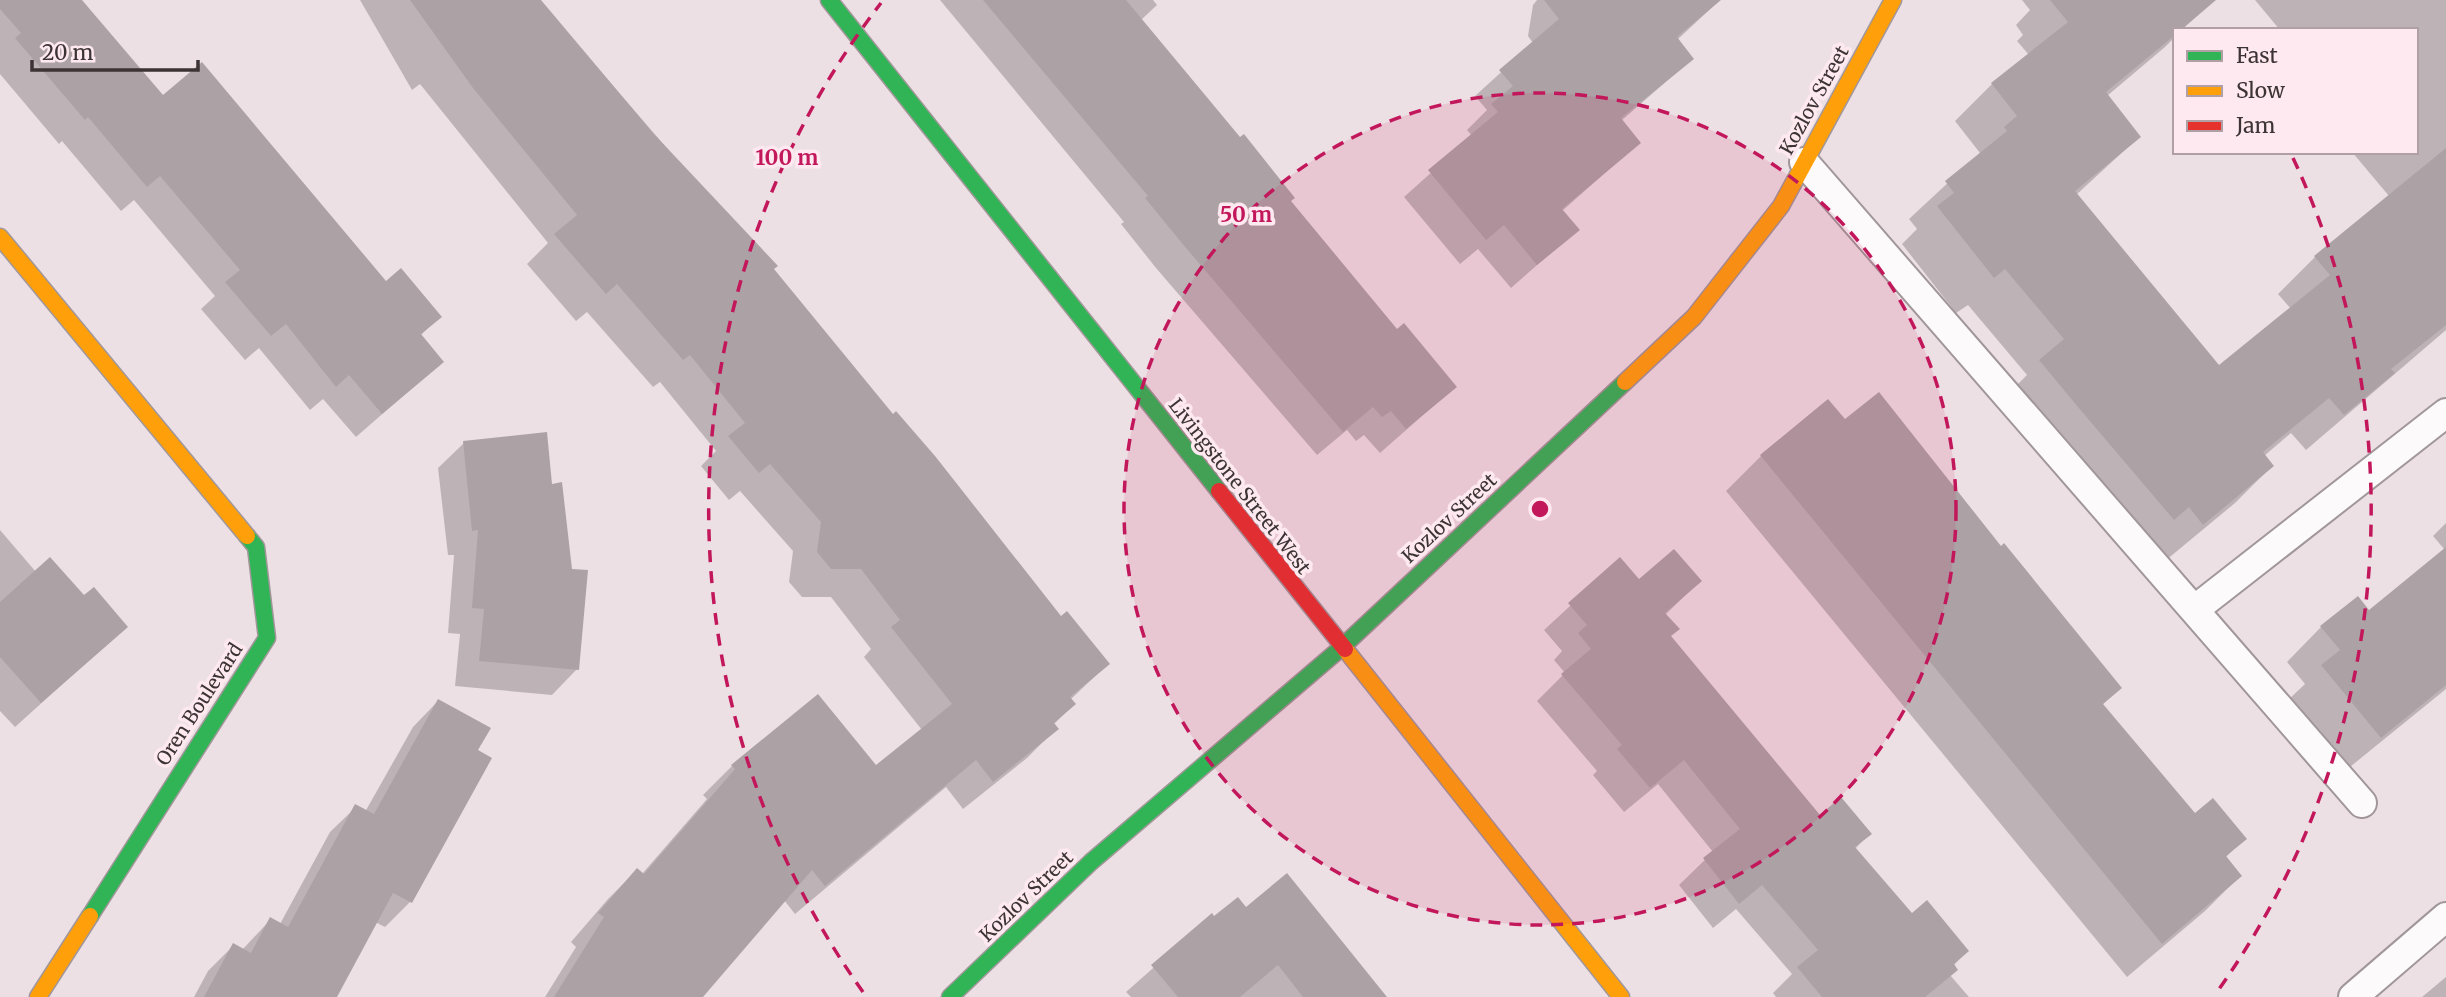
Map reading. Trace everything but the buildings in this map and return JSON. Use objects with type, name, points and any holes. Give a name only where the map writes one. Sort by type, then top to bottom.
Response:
[{"type":"street","name":"Livingstone Street West","points":[[829,0],[1620,997]]},
{"type":"street","name":"Kozlov Street","points":[[950,997],[1091,862],[1341,648],[1694,317],[1781,206],[1893,0]]},
{"type":"street","name":"Oren Boulevard","points":[[0,237],[256,547],[267,638],[38,997]]},
{"type":"lane","points":[[1804,162],[2362,803]]},
{"type":"lane","points":[[2194,610],[2446,413]]},
{"type":"lane","points":[[2353,997],[2446,917]]},
{"type":"traffic: fast","points":[[829,0],[1219,491]]},
{"type":"traffic: fast","points":[[950,997],[1091,862],[1341,648],[1625,382]]},
{"type":"traffic: fast","points":[[90,916],[267,638],[256,547],[247,536]]},
{"type":"traffic: slow","points":[[1625,382],[1694,317],[1781,206],[1893,0]]},
{"type":"traffic: slow","points":[[0,237],[247,536]]},
{"type":"traffic: slow","points":[[1345,649],[1621,997]]},
{"type":"traffic: slow","points":[[38,997],[90,916]]},
{"type":"traffic: jam","points":[[1219,491],[1345,649]]}]
